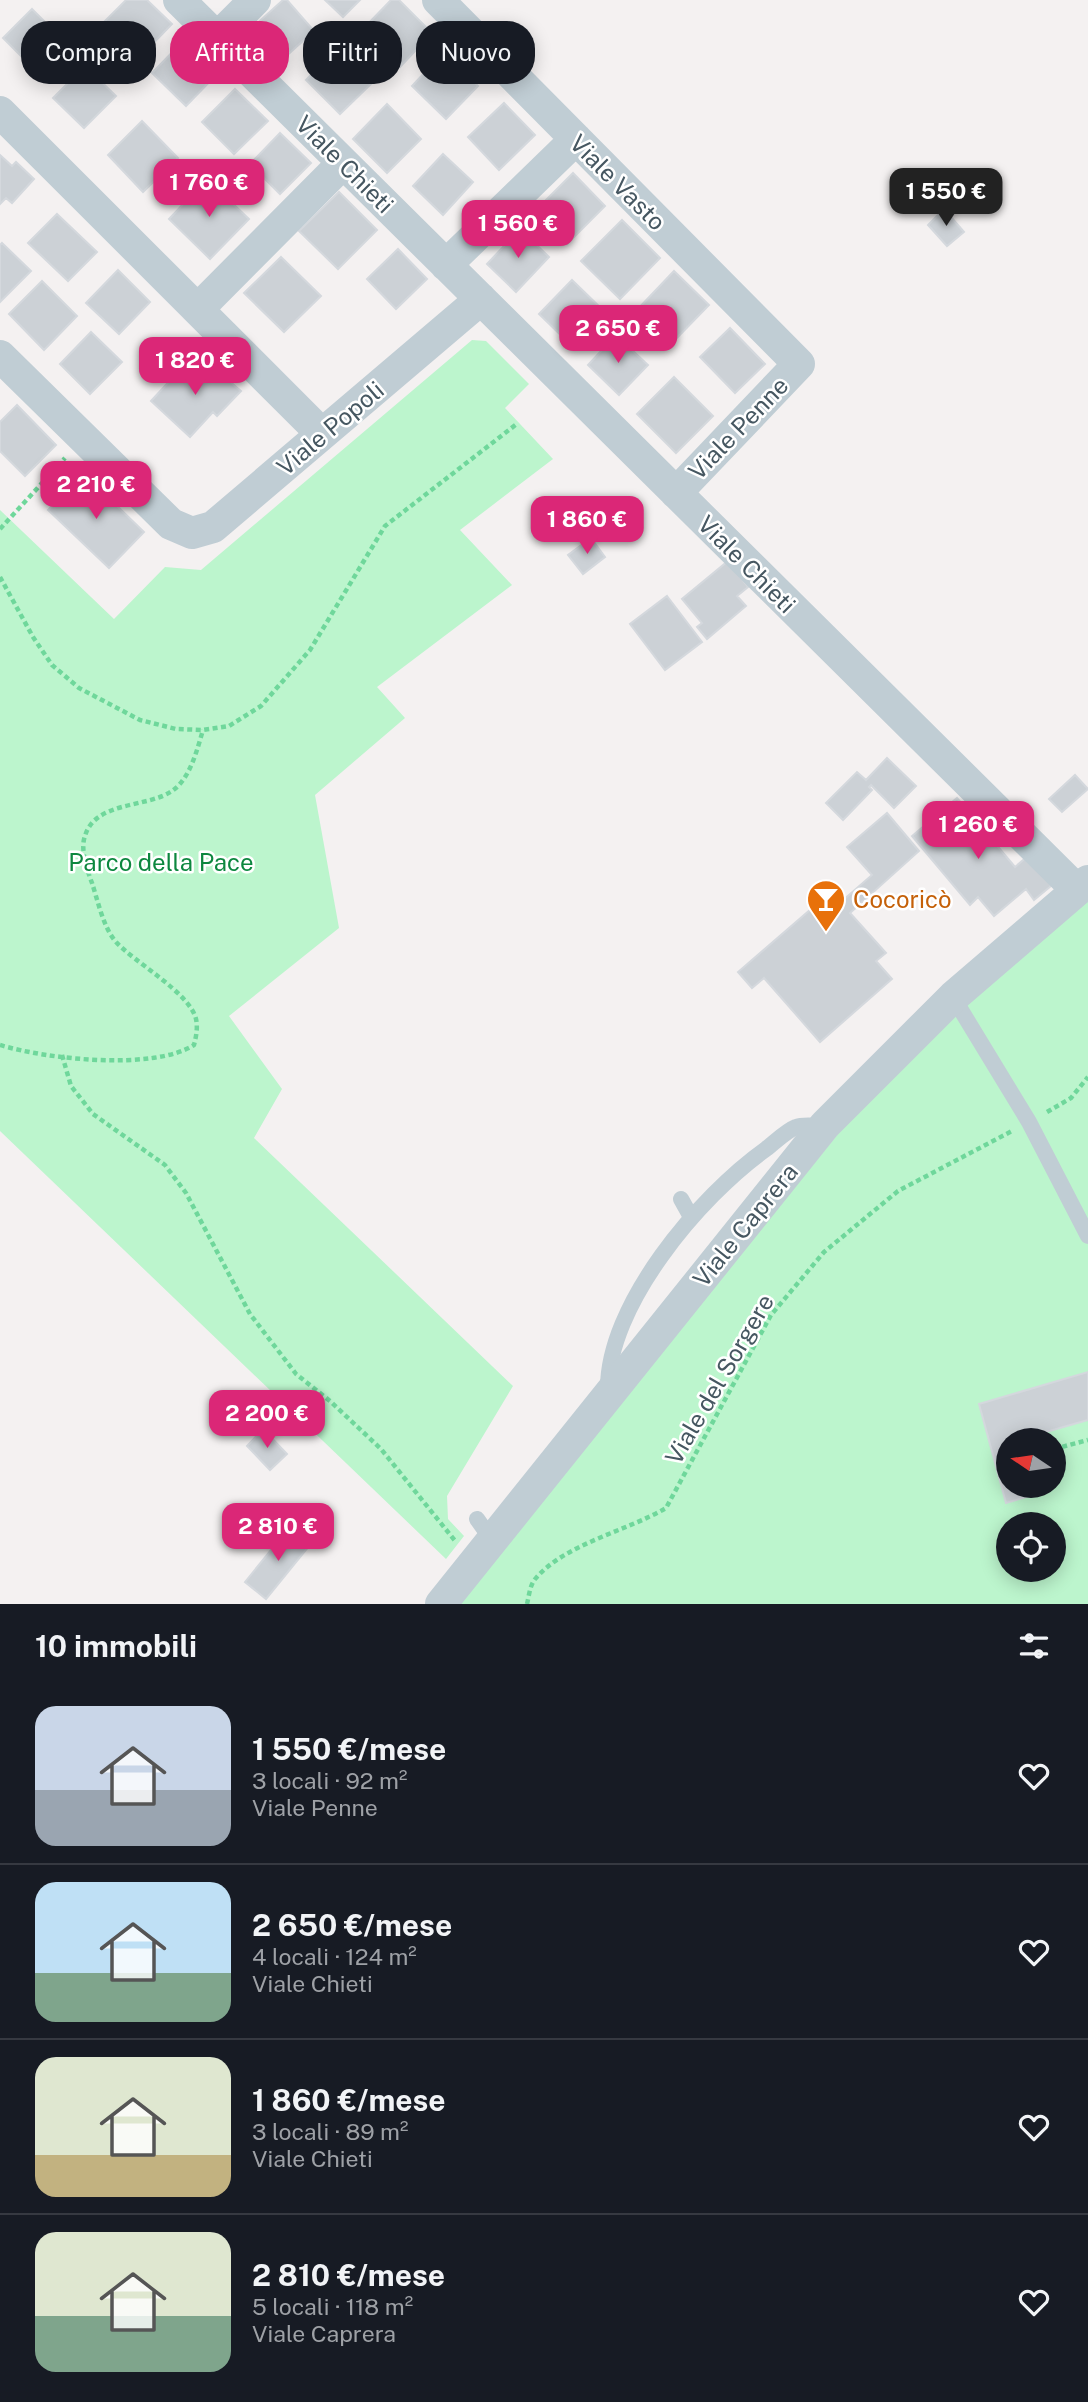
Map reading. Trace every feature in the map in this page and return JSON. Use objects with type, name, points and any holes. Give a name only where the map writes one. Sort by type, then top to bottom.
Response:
[{"type":"street","name":"Viale Chieti","points":[[179,0],[200,21]]},
{"type":"street","points":[[234,21],[255,0]]},
{"type":"street","name":"Viale Vasto","points":[[438,0],[799,364]]},
{"type":"street","name":"Viale Chieti","points":[[263,84],[676,493],[1083,886]]},
{"type":"street","points":[[0,113],[322,434]]},
{"type":"street","points":[[446,265],[576,139]]},
{"type":"street","points":[[198,309],[343,163]]},
{"type":"street","name":"Viale Popoli","points":[[83,438],[171,524],[192,533],[213,527],[481,299]]},
{"type":"street","points":[[0,356],[83,438]]},
{"type":"street","name":"Viale Penne","points":[[676,493],[799,364]]},
{"type":"street","name":"Viale Caprera","points":[[441,1604],[481,1541],[608,1396],[825,1125],[953,997],[1083,886]]},
{"type":"lane","points":[[953,997],[1029,1122],[1088,1236]]},
{"type":"lane","points":[[608,1396],[607,1368],[619,1330],[649,1275],[691,1217],[754,1157],[797,1126],[825,1125]]},
{"type":"lane","points":[[681,1199],[691,1217]]},
{"type":"path","points":[[0,578],[52,665],[79,688],[140,720],[176,729],[203,730],[229,726],[261,706],[310,650],[385,526],[518,422]]},
{"type":"path","points":[[0,529],[83,438]]},
{"type":"path","points":[[0,1045],[122,1061],[182,1053],[194,1045],[197,1033],[196,1017],[178,994],[114,941],[103,917],[84,850],[85,835],[94,821],[105,813],[152,801],[174,791],[191,767],[203,730]]},
{"type":"path","points":[[62,1055],[71,1086],[93,1114],[165,1165],[186,1193],[250,1314],[296,1374],[330,1401],[481,1541]]},
{"type":"path","name":"Viale del Sorgere","points":[[527,1604],[534,1580],[550,1566],[580,1548],[646,1520],[666,1508],[771,1315],[824,1252],[898,1191],[1071,1098],[1088,1077]]},
{"type":"path","points":[[1066,1446],[1088,1440]]},
{"type":"green space","name":"Parco della Pace","points":[[472,340],[486,341],[529,384],[505,408],[553,459],[460,530],[512,585],[377,687],[405,718],[315,795],[339,928],[229,1016],[282,1089],[254,1138],[513,1386],[447,1496],[448,1519],[464,1536],[446,1559],[0,1131],[0,510],[114,619],[165,567],[201,570]]},
{"type":"green space","points":[[1088,901],[1088,1604],[460,1604],[494,1557],[881,1081],[942,1023]]},
{"type":"building","points":[[126,0],[147,0],[170,22],[170,26],[156,40],[156,21],[105,21]]},
{"type":"building","points":[[283,0],[287,0],[305,21],[303,21],[303,41],[289,54],[289,21],[260,21]]},
{"type":"building","points":[[325,0],[360,0],[343,17]]},
{"type":"building","points":[[391,0],[399,0],[420,21],[416,21],[416,50],[402,65],[402,21],[371,21]]},
{"type":"building","points":[[32,9],[44,21],[21,21],[21,56],[3,38]]},
{"type":"building","points":[[170,54],[170,84],[207,84],[186,106],[156,77],[156,69]]},
{"type":"building","points":[[416,82],[416,84],[478,86],[446,119],[412,86]]},
{"type":"building","points":[[67,84],[104,84],[116,96],[84,128],[53,98]]},
{"type":"building","points":[[310,84],[371,84],[340,114]]},
{"type":"building","points":[[235,89],[268,121],[234,154],[202,122]]},
{"type":"building","points":[[504,103],[535,135],[499,170],[468,137]]},
{"type":"building","points":[[387,104],[421,139],[387,173],[353,139]]},
{"type":"building","points":[[142,121],[178,158],[143,192],[108,155]]},
{"type":"building","points":[[280,133],[311,163],[280,194],[250,164]]},
{"type":"building","points":[[443,154],[473,182],[443,215],[413,186]]},
{"type":"building","points":[[0,155],[12,166],[16,162],[34,179],[12,203],[6,198],[0,204]]},
{"type":"building","points":[[573,173],[605,206],[567,244],[535,211]]},
{"type":"building","points":[[207,179],[249,219],[210,259],[169,219]]},
{"type":"building","points":[[339,192],[377,230],[338,269],[299,231]]},
{"type":"building","points":[[944,209],[964,232],[947,246],[928,225]]},
{"type":"building","points":[[57,214],[97,252],[68,281],[28,243]]},
{"type":"building","points":[[622,220],[660,258],[620,299],[581,261]]},
{"type":"building","points":[[520,229],[549,257],[516,292],[487,264]]},
{"type":"building","points":[[2,243],[31,271],[0,302],[0,245]]},
{"type":"building","points":[[398,249],[427,279],[396,309],[367,279]]},
{"type":"building","points":[[281,257],[321,296],[284,332],[244,293]]},
{"type":"building","points":[[118,270],[150,302],[119,334],[86,303]]},
{"type":"building","points":[[674,271],[709,305],[669,346],[634,313]]},
{"type":"building","points":[[572,280],[605,312],[572,346],[539,314]]},
{"type":"building","points":[[42,281],[77,316],[44,350],[9,314]]},
{"type":"building","points":[[730,328],[765,364],[735,393],[700,357]]},
{"type":"building","points":[[91,332],[122,362],[90,394],[60,364]]},
{"type":"building","points":[[616,335],[648,365],[619,395],[588,365]]},
{"type":"building","points":[[190,359],[205,373],[212,366],[241,391],[217,416],[213,412],[190,437],[151,401]]},
{"type":"building","points":[[674,377],[713,416],[676,453],[637,414]]},
{"type":"building","points":[[17,405],[56,445],[25,476],[0,451],[0,422]]},
{"type":"building","points":[[83,473],[144,532],[109,568],[48,510]]},
{"type":"building","points":[[591,538],[605,557],[583,574],[568,555]]},
{"type":"building","points":[[728,561],[748,587],[737,596],[746,606],[707,639],[697,627],[702,623],[682,599]]},
{"type":"building","points":[[667,596],[702,642],[665,670],[630,624]]},
{"type":"building","points":[[887,758],[916,786],[894,808],[871,785],[869,787],[872,790],[843,820],[826,803],[857,772],[866,780]]},
{"type":"building","points":[[1075,775],[1088,789],[1062,812],[1049,799]]},
{"type":"building","points":[[957,798],[1015,867],[1035,850],[1051,886],[1034,900],[1026,889],[994,916],[978,897],[970,905],[912,836]]},
{"type":"building","name":"Cocoricò","points":[[887,813],[919,851],[850,913],[886,953],[876,961],[892,979],[820,1042],[764,978],[752,988],[738,972],[825,897],[834,908],[872,875],[847,847]]},
{"type":"building","points":[[1088,1372],[1088,1420],[1060,1428],[996,1428],[996,1466],[979,1404]]},
{"type":"building","points":[[263,1429],[287,1454],[270,1470],[247,1446]]},
{"type":"building","points":[[1005,1498],[1023,1498],[1006,1503]]},
{"type":"building","points":[[289,1528],[310,1545],[266,1599],[245,1582]]},
{"type":"place","name":"Cocoricò","points":[[826,933]]}]
